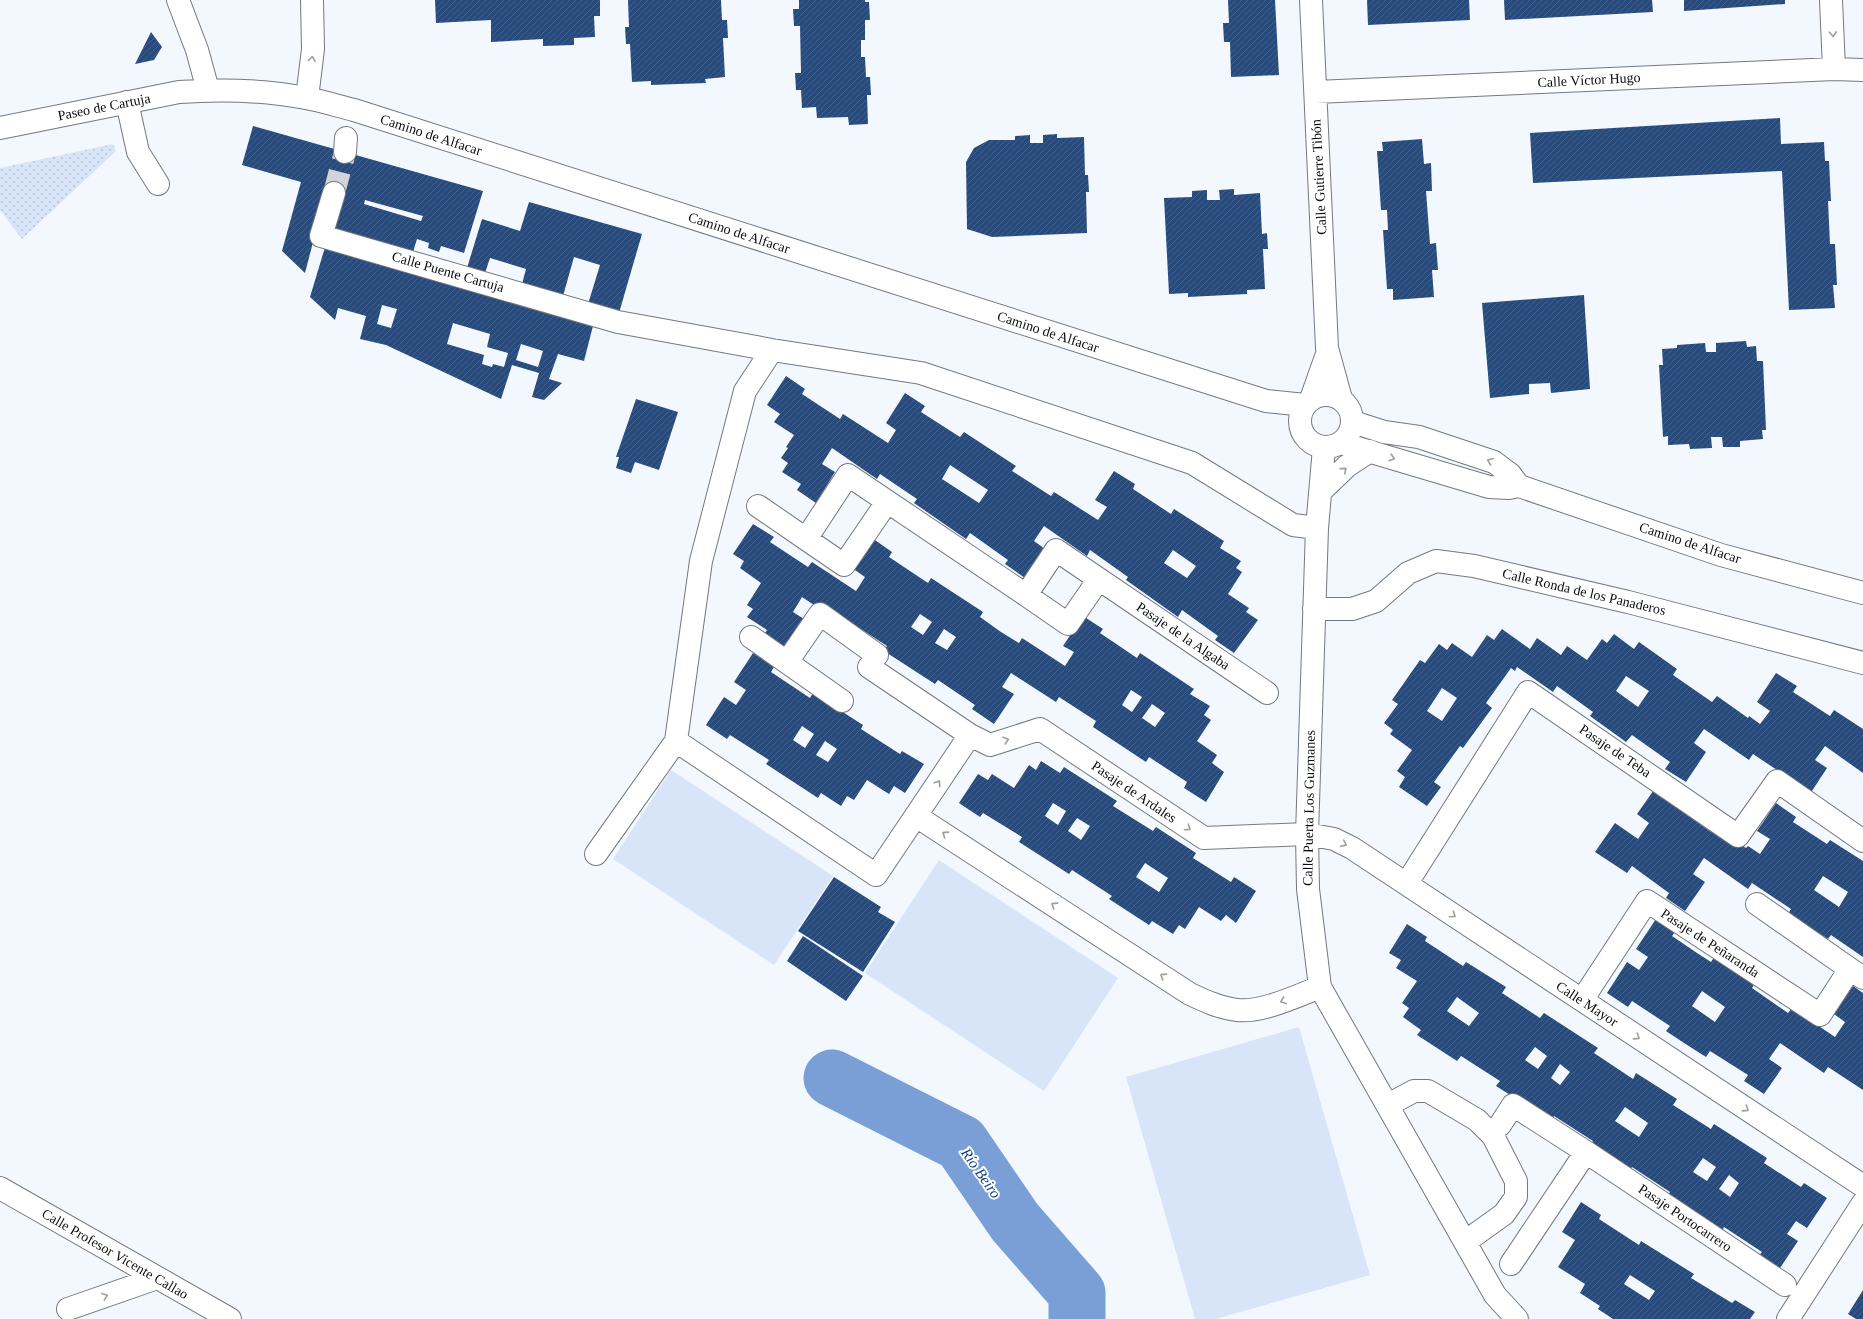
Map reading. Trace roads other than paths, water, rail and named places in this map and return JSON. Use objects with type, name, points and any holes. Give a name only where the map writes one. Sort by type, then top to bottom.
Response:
[{"type":"street","points":[[178,0],[197,50],[208,90]]},
{"type":"street","points":[[307,98],[313,49],[312,0]]},
{"type":"street","name":"Calle Gutierre Tibón","points":[[1311,0],[1327,354],[1341,399]]},
{"type":"street","points":[[1831,0],[1834,68]]},
{"type":"street","name":"Calle Víctor Hugo","points":[[1316,92],[1834,68],[1863,70]]},
{"type":"street","name":"Camino de Alfacar","points":[[208,90],[259,91],[307,98],[354,110],[1266,401],[1308,402]]},
{"type":"street","name":"Paseo de Cartuja","points":[[0,128],[179,92],[208,90]]},
{"type":"street","points":[[127,102],[138,152],[158,184]]},
{"type":"street","name":"Calle Puente Cartuja","points":[[334,193],[321,236],[618,322],[772,350]]},
{"type":"street","points":[[596,854],[676,741],[701,561],[745,391],[772,350],[921,373],[1192,463],[1293,526],[1317,528]]},
{"type":"street","name":"Calle Gutierre Tibón","points":[[1308,402],[1327,354]]},
{"type":"street","points":[[1326,394],[1334,395],[1341,399],[1351,412],[1353,422],[1348,436],[1332,445],[1316,446],[1309,441],[1300,428],[1301,411],[1308,402],[1326,394]]},
{"type":"street","name":"Camino de Alfacar","points":[[1266,401],[1300,428]]},
{"type":"street","points":[[1353,422],[1384,432],[1419,438],[1494,462],[1510,474],[1519,486]]},
{"type":"street","name":"Camino de Alfacar","points":[[1332,445],[1370,452],[1489,487],[1509,488],[1519,486],[1721,555],[1863,593]]},
{"type":"street","name":"Calle Puerta Los Guzmanes","points":[[1332,445],[1321,491],[1317,528],[1307,834],[1308,889],[1320,987],[1494,1295],[1517,1319]]},
{"type":"street","points":[[1321,491],[1347,466],[1370,452]]},
{"type":"street","points":[[806,539],[848,475],[1068,624],[1099,579]]},
{"type":"street","points":[[758,506],[844,565],[887,502]]},
{"type":"street","name":"Pasaje de la Algaba","points":[[1026,596],[1056,550],[1267,693]]},
{"type":"street","name":"Calle Ronda de los Panaderos","points":[[1314,609],[1352,609],[1376,601],[1408,573],[1436,561],[1474,566],[1628,602],[1863,663]]},
{"type":"street","name":"Pasaje de Ardales","points":[[787,662],[820,614],[873,661],[970,735],[990,745],[1040,729],[1204,838],[1307,834]]},
{"type":"street","points":[[751,636],[842,701]]},
{"type":"street","name":"Pasaje de Teba","points":[[1412,875],[1528,692],[1738,836],[1777,781],[1863,840]]},
{"type":"street","points":[[676,741],[876,875],[970,735]]},
{"type":"street","points":[[916,816],[1190,994],[1214,1005],[1238,1010],[1269,1006],[1320,987]]},
{"type":"street","name":"Calle Mayor","points":[[1307,834],[1334,839],[1352,848],[1863,1186]]},
{"type":"street","name":"Pasaje de Peñaranda","points":[[1586,994],[1647,901],[1820,1015],[1857,974],[1757,904]]},
{"type":"street","points":[[1388,1105],[1414,1091],[1428,1091],[1477,1120],[1493,1136],[1516,1181],[1516,1197],[1504,1214],[1464,1242]]},
{"type":"street","name":"Pasaje Portocarrero","points":[[1500,1125],[1513,1105],[1785,1285]]},
{"type":"street","points":[[1512,1264],[1586,1152]]},
{"type":"street","name":"Calle Profesor Vicente Callao","points":[[0,1188],[230,1319]]},
{"type":"street","points":[[1788,1319],[1863,1203]]},
{"type":"street","points":[[68,1308],[157,1278]]},
{"type":"waterway","name":"Río Beiro","points":[[832,1078],[961,1143],[1015,1222],[1077,1293],[1077,1319]]},
{"type":"tunnel","points":[[334,193],[345,152]]}]
